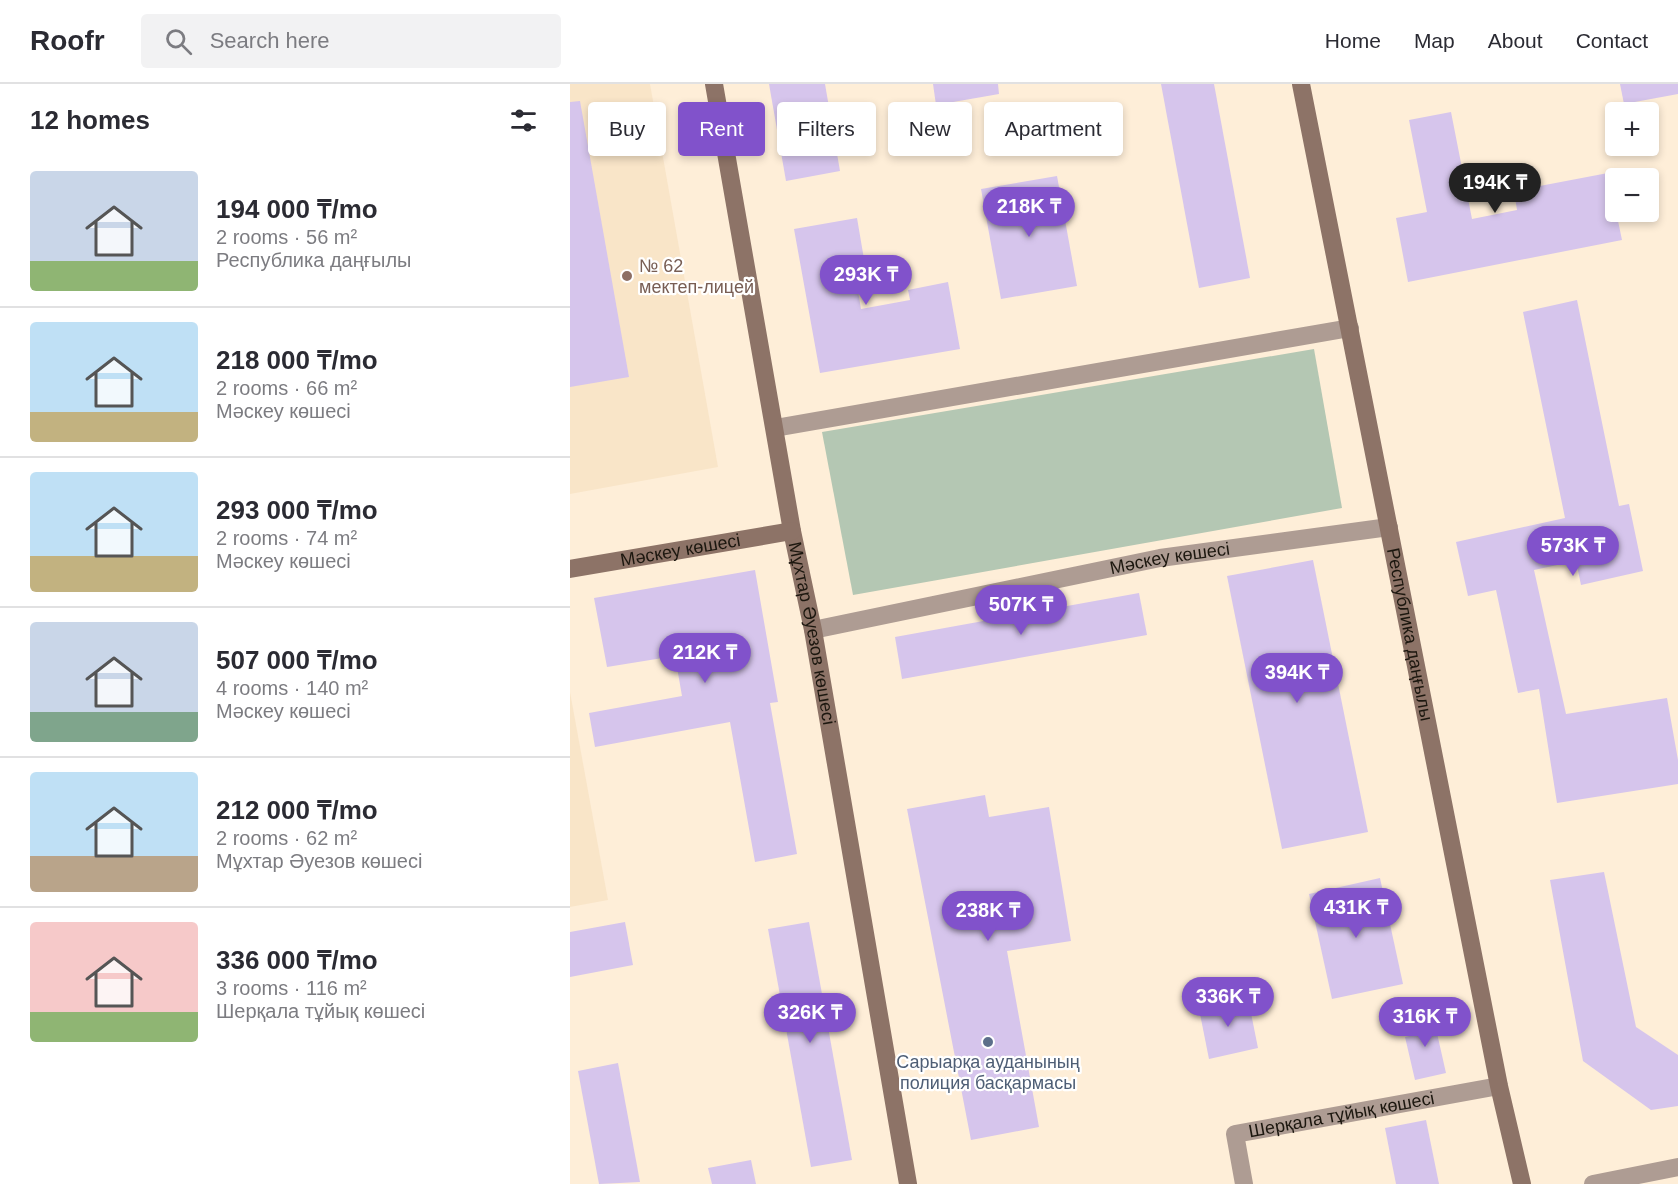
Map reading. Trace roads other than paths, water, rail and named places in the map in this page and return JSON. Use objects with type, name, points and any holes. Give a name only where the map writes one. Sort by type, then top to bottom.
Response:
[{"type":"street","name":"Мұхтар Әуезов көшесі","points":[[714,84],[792,531],[813,630],[908,1184]]},
{"type":"street","name":"Республика даңғылы","points":[[1301,84],[1499,1086],[1522,1184]]},
{"type":"street","points":[[774,428],[1350,328]]},
{"type":"street","name":"Мәскеу көшесі","points":[[813,630],[1160,558],[1389,527]]},
{"type":"street","name":"Мәскеу көшесі","points":[[570,568],[792,531]]},
{"type":"street","name":"Шерқала тұйық көшесі","points":[[1244,1184],[1235,1134],[1499,1086]]},
{"type":"street","points":[[1593,1184],[1678,1167]]},
{"type":"place","name":"№ 62 мектеп-лицей","points":[[627,276]]},
{"type":"place","name":"Сарыарқа ауданының полиция басқармасы","points":[[988,1042]]}]
